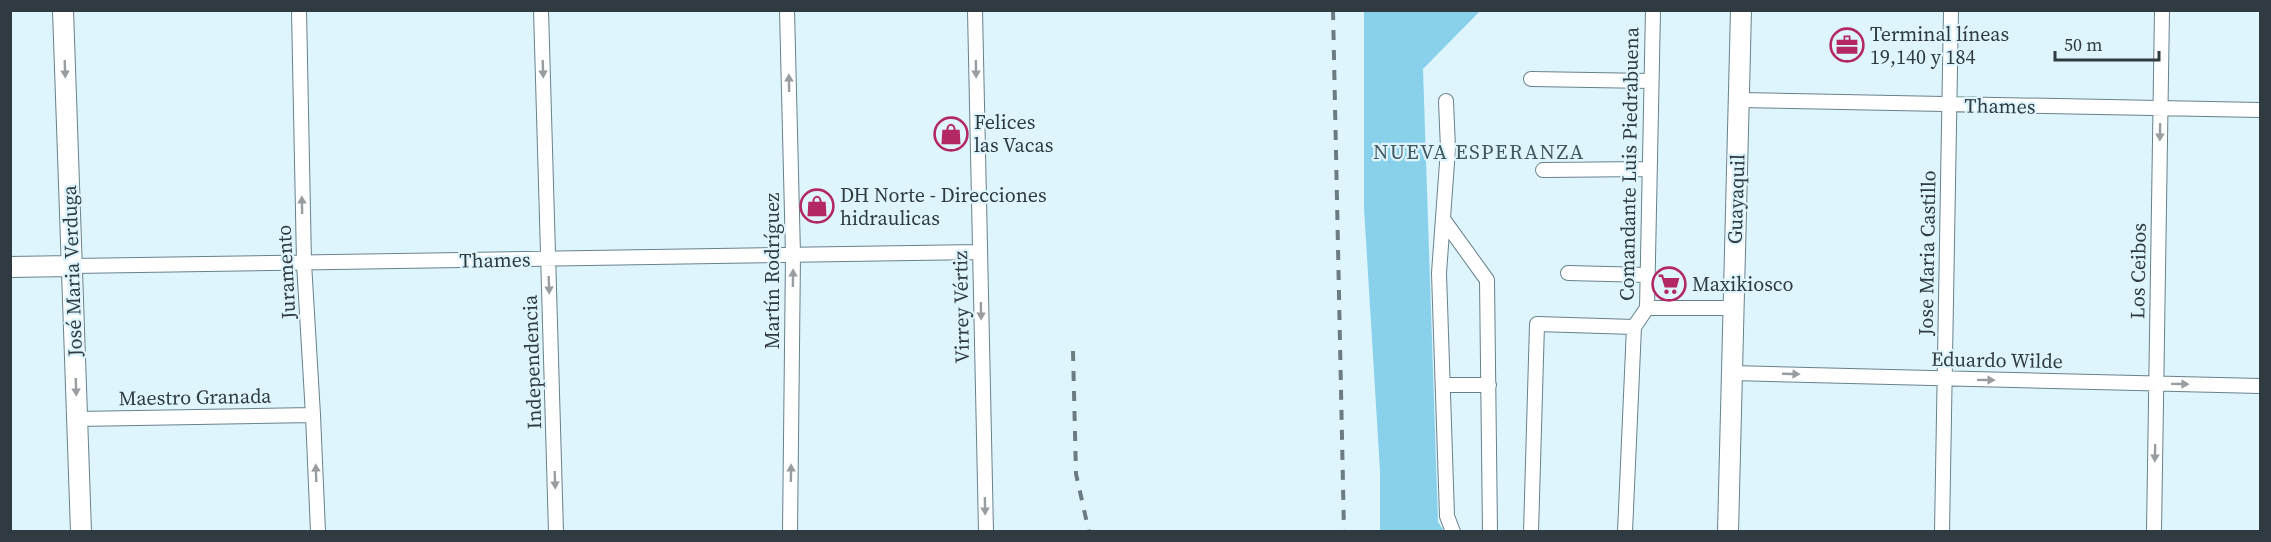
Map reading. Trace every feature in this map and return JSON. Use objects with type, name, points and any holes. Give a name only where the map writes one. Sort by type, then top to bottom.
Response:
[{"type":"street","name":"José Maria Verduga","points":[[63,10],[81,531]]},
{"type":"street","name":"Juramento","points":[[298,10],[304,263],[318,531]]},
{"type":"street","name":"Independencia","points":[[541,10],[556,531]]},
{"type":"street","name":"Martín Rodríguez","points":[[787,10],[793,255],[790,531]]},
{"type":"street","name":"Virrey Vértiz","points":[[975,10],[986,531]]},
{"type":"street","name":"Comandante Luis Piedrabuena","points":[[1625,531],[1634,327],[1647,308],[1653,10]]},
{"type":"street","name":"Guayaquil","points":[[1728,531],[1741,10]]},
{"type":"street","name":"Jose Maria Castillo","points":[[1942,531],[1951,10]]},
{"type":"street","name":"Los Ceibos","points":[[2154,531],[2162,10]]},
{"type":"street","points":[[1531,79],[1650,81]]},
{"type":"street","name":"Thames","points":[[1739,100],[2260,110]]},
{"type":"street","points":[[1446,101],[1448,149],[1439,273],[1447,516],[1454,531]]},
{"type":"street","points":[[1544,170],[1648,169]]},
{"type":"street","points":[[1443,219],[1487,280],[1490,531]]},
{"type":"street","name":"Thames","points":[[10,267],[979,252]]},
{"type":"street","points":[[1568,273],[1647,275]]},
{"type":"street","points":[[1647,308],[1733,308]]},
{"type":"street","points":[[1531,531],[1537,324],[1634,327]]},
{"type":"street","name":"Eduardo Wilde","points":[[1732,373],[2260,386]]},
{"type":"street","points":[[1443,385],[1489,385]]},
{"type":"street","name":"Maestro Granada","points":[[77,419],[313,415]]},
{"type":"shaded area","points":[[1364,11],[1480,11],[1423,69],[1438,522],[1444,531],[1380,531],[1380,471],[1364,208]]},
{"type":"railway","points":[[1333,10],[1344,532]]},
{"type":"railway","points":[[1073,351],[1076,474],[1089,532]]},
{"type":"place","name":"Terminal líneas 19,140 y 184","points":[[1847,45]]},
{"type":"place","name":"Felices las Vacas","points":[[951,134]]},
{"type":"place","name":"DH Norte - Direcciones hidraulicas","points":[[817,206]]},
{"type":"place","name":"Maxikiosco","points":[[1669,284]]},
{"type":"district","name":"NUEVA ESPERANZA","points":[[1479,152]]}]
